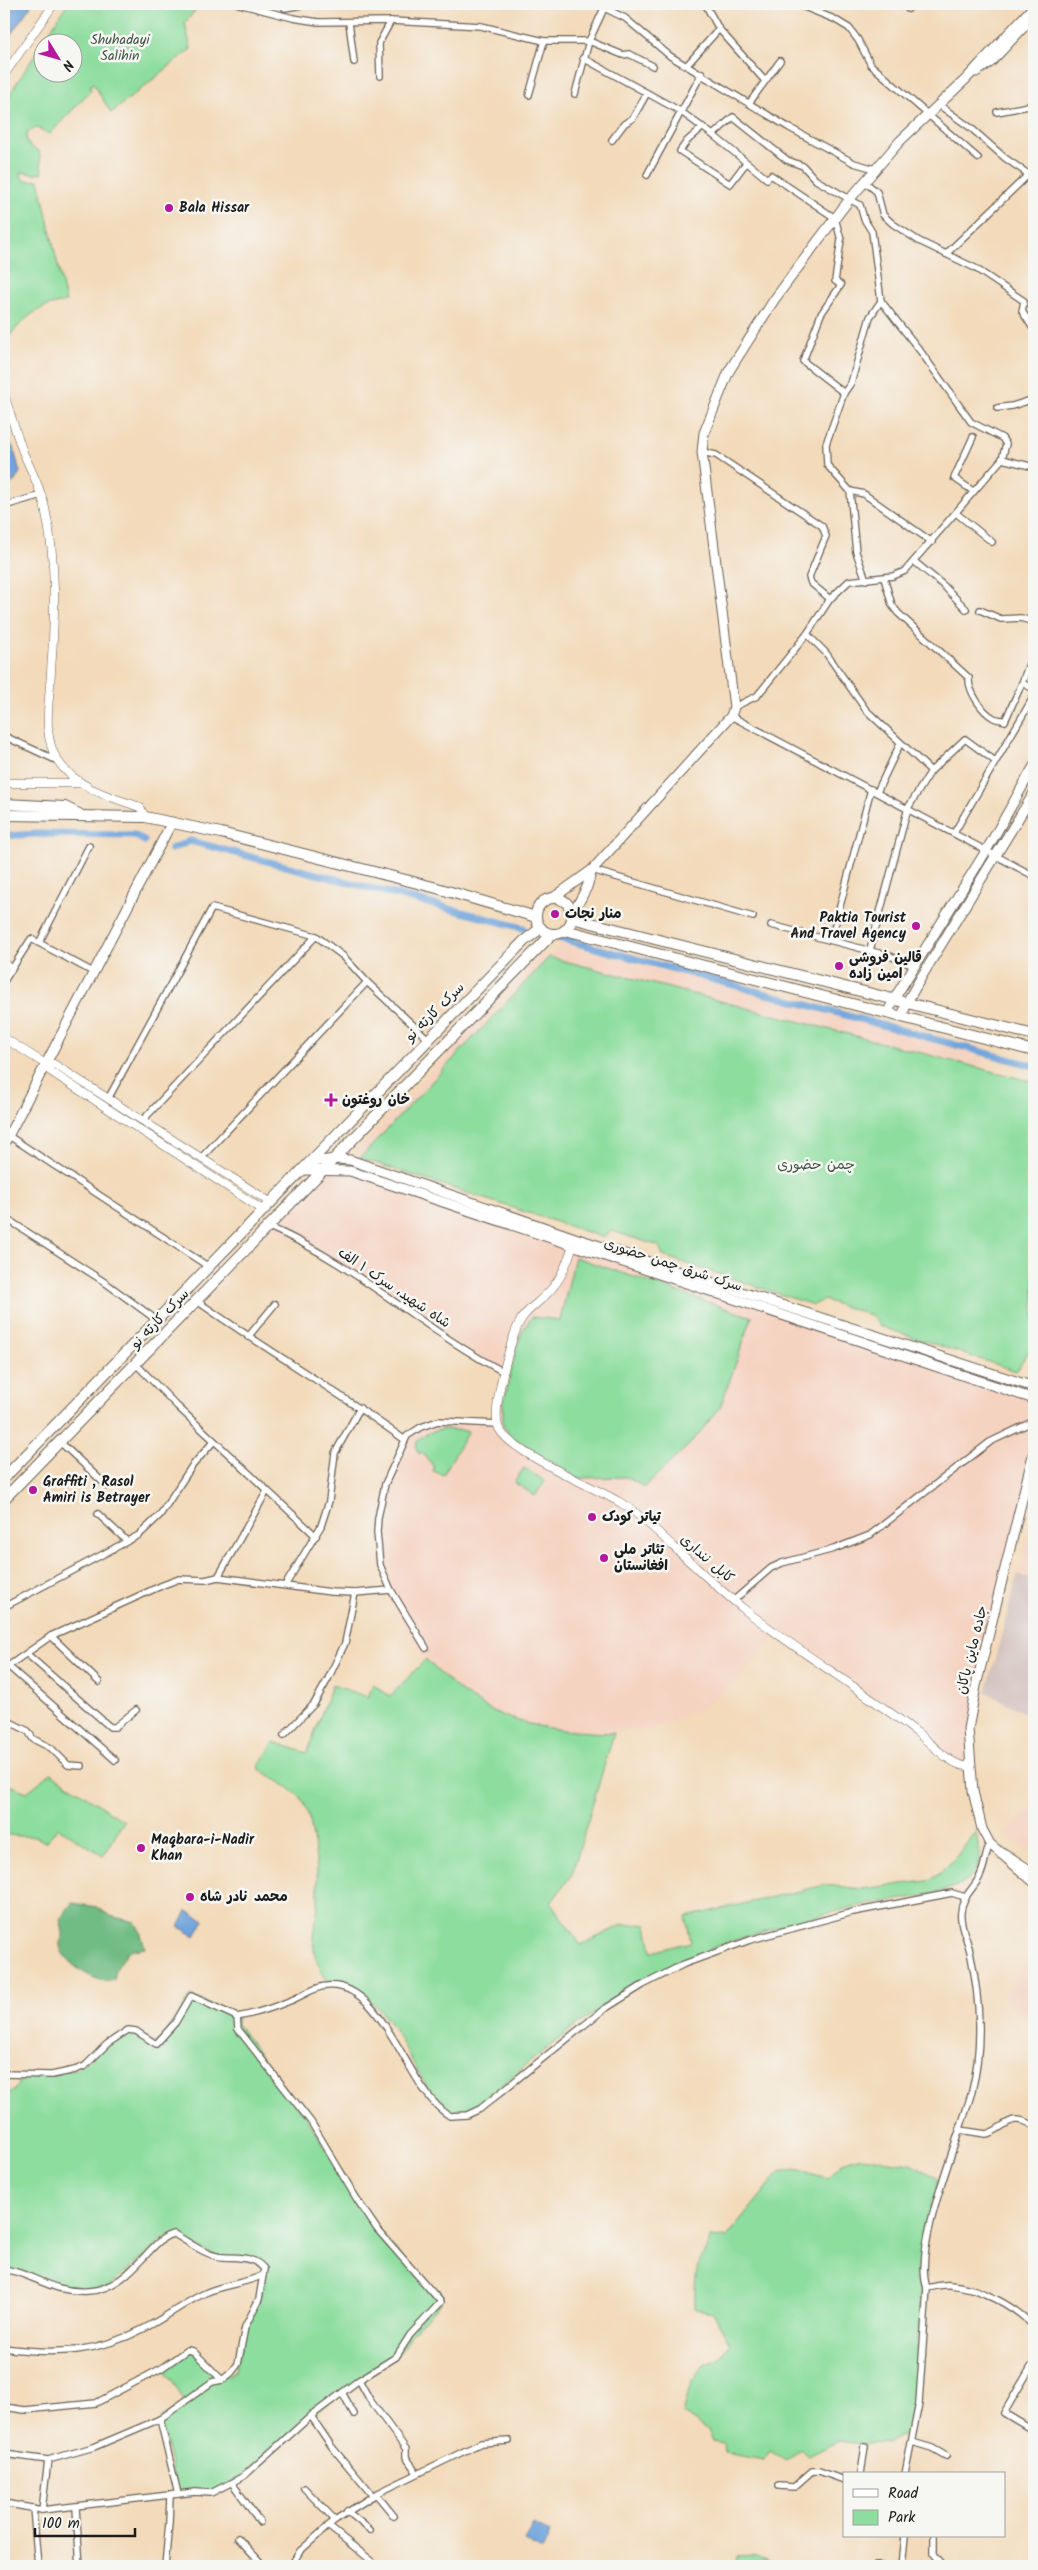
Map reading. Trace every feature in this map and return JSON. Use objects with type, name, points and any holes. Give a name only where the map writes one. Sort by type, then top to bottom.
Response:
[{"type":"highway","points":[[4,804],[65,807],[79,814]]},
{"type":"highway","points":[[5,816],[64,817],[79,814],[145,817],[172,822],[437,888],[536,917]]},
{"type":"highway","points":[[509,910],[539,906],[553,898],[564,900],[571,909],[572,917],[565,930]]},
{"type":"highway","points":[[539,906],[536,917],[541,928],[552,934],[565,930],[1034,1051]]},
{"type":"highway","points":[[572,917],[706,954],[907,1002],[1034,1035]]},
{"type":"highway","name":"سرک کارته نو","points":[[4,1478],[158,1321],[266,1206],[311,1162],[427,1038],[524,941],[541,928]]},
{"type":"highway","name":"سرک کارته نو","points":[[4,1499],[336,1159],[552,934]]},
{"type":"main road","points":[[553,898],[592,870],[732,712],[702,452],[704,432],[729,370],[774,300],[864,181],[900,140],[966,79],[1034,6]]},
{"type":"main road","points":[[966,79],[991,62],[1034,16]]},
{"type":"main road","points":[[888,1012],[914,966],[986,851],[1034,766]]},
{"type":"main road","points":[[902,1016],[907,1002],[1034,793]]},
{"type":"main road","points":[[4,1144],[172,822]]},
{"type":"main road","points":[[572,917],[587,887],[592,870]]},
{"type":"main road","points":[[311,1162],[336,1159]]},
{"type":"main road","name":"سرک شرق چمن حضوری","points":[[336,1159],[350,1160],[574,1242],[1034,1399]]},
{"type":"main road","name":"سرک شرق چمن حضوری","points":[[302,1170],[350,1171],[1034,1387]]},
{"type":"main road","name":"جاده ماین پاکان","points":[[990,1844],[982,1829],[970,1766],[968,1729],[976,1686],[1034,1450]]},
{"type":"main road","points":[[990,1844],[1000,1851],[1009,1854],[1034,1873]]},
{"type":"main road","points":[[1000,1851],[1006,1859],[1034,1882]]},
{"type":"street","points":[[4,75],[54,4]]},
{"type":"street","points":[[239,4],[290,18],[318,22],[391,21],[481,26],[544,41],[589,41],[623,55],[629,54],[654,66]]},
{"type":"street","points":[[290,18],[284,6],[307,4]]},
{"type":"street","points":[[596,4],[605,6],[625,18],[656,46],[788,126],[854,163],[875,169]]},
{"type":"street","points":[[705,4],[720,29],[765,81]]},
{"type":"street","points":[[797,4],[834,19],[849,28],[858,40],[870,66],[978,158]]},
{"type":"street","points":[[575,94],[583,58],[605,6]]},
{"type":"street","points":[[380,76],[379,43],[391,21]]},
{"type":"street","points":[[349,22],[354,62]]},
{"type":"street","points":[[687,65],[720,29]]},
{"type":"street","points":[[529,95],[544,41]]},
{"type":"street","points":[[583,58],[680,111],[703,127],[767,179],[771,175],[835,218],[840,231],[841,252],[835,281],[841,285],[821,314],[803,361],[844,393]]},
{"type":"street","points":[[750,102],[780,61]]},
{"type":"street","points":[[647,175],[702,73]]},
{"type":"street","points":[[612,140],[624,124],[633,118],[647,93]]},
{"type":"street","points":[[939,105],[972,128],[1005,158],[1031,176],[946,254]]},
{"type":"street","points":[[996,112],[1034,105]]},
{"type":"street","points":[[713,135],[734,117],[787,160],[795,161],[816,180],[860,205],[864,219],[872,232],[881,301],[921,352],[971,422],[1002,438],[1006,444],[1002,459],[905,571],[884,578],[849,581],[830,599],[807,634],[757,696],[732,712],[1034,876]]},
{"type":"street","points":[[703,127],[687,141],[680,151],[730,184],[746,163]]},
{"type":"street","points":[[864,181],[877,192],[883,215],[893,224],[919,241],[975,268],[1024,300],[1022,311],[1034,330]]},
{"type":"street","points":[[866,580],[856,552],[850,492],[827,465],[826,444],[844,393],[851,382],[870,317],[881,301]]},
{"type":"street","points":[[4,394],[41,495],[49,531],[54,582],[53,649],[47,708],[50,735],[58,761]]},
{"type":"street","points":[[997,408],[1012,406],[1034,399]]},
{"type":"street","points":[[973,437],[954,478],[973,491]]},
{"type":"street","points":[[702,452],[716,456],[822,526],[826,536],[809,578],[830,599]]},
{"type":"street","points":[[1002,459],[1034,466]]},
{"type":"street","points":[[850,492],[864,494],[932,542]]},
{"type":"street","points":[[4,506],[41,495]]},
{"type":"street","points":[[956,513],[992,542]]},
{"type":"street","points":[[914,562],[943,584],[966,609]]},
{"type":"street","points":[[884,578],[892,605],[898,613],[970,678],[969,686],[984,710],[996,720],[1005,721],[1034,650]]},
{"type":"street","points":[[980,610],[1001,619],[1021,618],[1034,622]]},
{"type":"street","points":[[807,634],[826,654],[866,710],[900,744],[931,771]]},
{"type":"street","points":[[1022,683],[1034,689]]},
{"type":"street","points":[[954,833],[1034,696]]},
{"type":"street","points":[[4,736],[58,761],[80,783],[93,790],[140,807],[145,817]]},
{"type":"street","points":[[870,950],[908,808],[931,771],[965,739],[995,761]]},
{"type":"street","points":[[830,940],[874,790],[900,744]]},
{"type":"street","points":[[4,783],[80,783]]},
{"type":"street","points":[[39,943],[89,846]]},
{"type":"street","points":[[592,870],[753,918]]},
{"type":"street","points":[[108,1099],[212,908],[316,936],[343,956],[367,982],[427,1038]]},
{"type":"street","points":[[770,925],[870,950],[898,958],[914,966]]},
{"type":"street","points":[[142,1121],[316,936]]},
{"type":"street","points":[[4,981],[31,939],[93,972]]},
{"type":"street","points":[[4,962],[12,969]]},
{"type":"street","points":[[201,1158],[367,982]]},
{"type":"street","points":[[4,1038],[47,1064],[54,1064],[201,1158],[266,1206]]},
{"type":"street","points":[[47,1064],[50,1071],[266,1206]]},
{"type":"street","points":[[9,1136],[209,1267]]},
{"type":"street","points":[[4,1217],[88,1271],[158,1321]]},
{"type":"street","name":"شاه شهید، سرک ۱ الف","points":[[269,1227],[311,1248],[472,1355],[504,1372]]},
{"type":"street","points":[[426,1648],[391,1590],[380,1565],[377,1525],[384,1484],[404,1440],[422,1427],[438,1421],[497,1424],[497,1406],[504,1372],[518,1326],[530,1309],[554,1287],[564,1271],[574,1242]]},
{"type":"street","points":[[197,1301],[248,1337],[360,1408],[404,1440]]},
{"type":"street","points":[[248,1337],[275,1304]]},
{"type":"street","points":[[136,1364],[214,1441],[316,1536]]},
{"type":"street","points":[[286,1584],[316,1536],[329,1501],[335,1453],[360,1408]]},
{"type":"street","points":[[734,1600],[771,1568],[782,1563],[842,1546],[870,1535],[990,1442],[1034,1421]]},
{"type":"street","name":"کابل ننداری","points":[[497,1424],[501,1432],[510,1441],[565,1476],[621,1503],[642,1518],[743,1608],[914,1730],[958,1764],[970,1766]]},
{"type":"street","points":[[4,1607],[139,1535],[160,1515],[192,1466],[214,1441]]},
{"type":"street","points":[[60,1442],[107,1486]]},
{"type":"street","points":[[218,1576],[267,1491]]},
{"type":"street","points":[[98,1514],[127,1541]]},
{"type":"street","points":[[115,1760],[6,1668],[51,1636],[179,1579],[205,1580],[218,1576],[355,1593],[391,1590]]},
{"type":"street","points":[[284,1735],[314,1704],[328,1679],[345,1643],[355,1593]]},
{"type":"street","points":[[51,1636],[99,1682]]},
{"type":"street","points":[[27,1654],[110,1727],[115,1727],[136,1710]]},
{"type":"street","points":[[4,1719],[28,1731],[35,1740],[51,1748],[68,1765],[82,1766]]},
{"type":"street","points":[[905,2472],[919,2403],[927,2288],[924,2280],[924,2250],[960,2130],[980,2050],[978,2005],[971,1954],[960,1912],[965,1897],[981,1875],[990,1844]]},
{"type":"street","points":[[4,2074],[52,2074],[75,2070],[85,2066],[107,2044],[128,2030],[136,2031],[156,2044],[175,2023],[191,1996],[237,2017],[289,2002],[326,1986],[345,1990],[366,2001],[383,2021],[421,2086],[435,2104],[450,2116],[458,2116],[480,2109],[603,2010],[643,1985],[697,1959],[750,1940],[853,1912],[952,1893],[965,1897]]},
{"type":"street","points":[[4,2503],[42,2510],[76,2508],[178,2494],[211,2494],[244,2476],[311,2416],[343,2394],[359,2380],[396,2357],[410,2335],[442,2302],[389,2243],[368,2215],[311,2122],[238,2029],[237,2017]]},
{"type":"street","points":[[960,2130],[986,2134],[1004,2122],[1015,2121],[1029,2122],[1034,2126]]},
{"type":"street","points":[[4,2268],[53,2288],[76,2291],[99,2290],[126,2276],[163,2238],[174,2234],[214,2255],[257,2262],[264,2269],[259,2299],[245,2327],[238,2364],[235,2370],[222,2380],[212,2382],[160,2419],[94,2447],[48,2460],[4,2454]]},
{"type":"street","points":[[4,2348],[58,2352],[106,2346],[146,2328],[189,2300],[220,2286],[255,2279],[263,2275]]},
{"type":"street","points":[[927,2288],[950,2285],[976,2290],[1024,2316],[1034,2327]]},
{"type":"street","points":[[4,2407],[25,2410],[96,2403],[162,2368],[187,2350],[193,2351],[222,2380]]},
{"type":"street","points":[[1034,2362],[1004,2413],[1034,2432]]},
{"type":"street","points":[[359,2380],[370,2400],[406,2449],[406,2457],[417,2473]]},
{"type":"street","points":[[343,2394],[354,2414]]},
{"type":"street","points":[[311,2416],[332,2447],[394,2516]]},
{"type":"street","points":[[160,2419],[178,2494]]},
{"type":"street","points":[[291,2566],[300,2551],[335,2520],[375,2495],[481,2443],[509,2441]]},
{"type":"street","points":[[912,2442],[932,2448],[946,2456]]},
{"type":"street","points":[[861,2472],[865,2446]]},
{"type":"street","points":[[42,2510],[48,2460]]},
{"type":"street","points":[[780,2486],[794,2487],[812,2471],[819,2471],[843,2480]]},
{"type":"street","points":[[232,2483],[260,2522]]},
{"type":"street","points":[[304,2488],[335,2520]]},
{"type":"street","points":[[165,2566],[170,2523],[170,2496]]},
{"type":"street","points":[[34,2508],[38,2566]]},
{"type":"street","points":[[76,2508],[80,2566]]},
{"type":"street","points":[[348,2511],[370,2530]]},
{"type":"street","points":[[328,2526],[378,2566]]},
{"type":"street","points":[[238,2538],[264,2566]]},
{"type":"street","points":[[902,2566],[905,2538]]},
{"type":"street","points":[[934,2538],[934,2554],[944,2566]]},
{"type":"shaded area","points":[[561,944],[983,1056],[980,1068],[549,957]]},
{"type":"shaded area","points":[[542,955],[549,957],[360,1158],[355,1153]]},
{"type":"shaded area","points":[[336,1159],[1034,1387],[1034,1451],[976,1686],[969,1766],[965,1767],[778,1634],[731,1687],[702,1708],[667,1724],[641,1731],[568,1732],[533,1726],[502,1716],[475,1702],[436,1670],[426,1659],[398,1617],[380,1565],[377,1532],[385,1484],[407,1436],[438,1421],[497,1424],[504,1372],[311,1248],[269,1227]]},
{"type":"shaded area","points":[[1034,1516],[1034,1581],[1018,1574]]},
{"type":"shaded area","points":[[1018,1574],[1034,1581],[1030,1604],[1034,1607],[1034,1718],[986,1692]]},
{"type":"shaded area","points":[[1034,1806],[1034,1855],[1004,1833]]},
{"type":"shaded area","points":[[1034,1954],[1034,2022],[1001,1997]]},
{"type":"green space","name":"Shuhadayi Salihin","points":[[67,4],[200,4],[185,23],[191,49],[111,113],[93,83],[90,86],[91,90],[50,134],[36,128],[28,132],[26,139],[30,147],[39,151],[42,173],[22,172],[21,177],[26,181],[39,180],[66,302],[48,306],[34,312],[10,335],[4,308],[4,122],[11,92],[32,59],[32,82],[82,82],[82,32],[49,32]]},
{"type":"green space","name":"چمن حضوری","points":[[549,957],[1034,1082],[1034,1343],[1016,1371],[879,1326],[873,1316],[824,1300],[813,1305],[663,1256],[659,1246],[612,1231],[602,1237],[360,1158]]},
{"type":"green space","points":[[575,1257],[752,1317],[720,1408],[690,1444],[644,1487],[626,1477],[577,1478],[511,1436],[503,1426],[503,1405],[523,1329],[532,1317],[560,1320]]},
{"type":"green space","points":[[445,1429],[468,1431],[443,1475],[433,1471],[434,1467],[422,1452],[419,1454],[416,1448],[419,1439],[423,1436]]},
{"type":"green space","points":[[524,1468],[545,1481],[535,1496],[514,1482]]},
{"type":"green space","points":[[426,1659],[447,1680],[468,1696],[489,1709],[511,1718],[534,1725],[558,1729],[614,1733],[572,1874],[551,1903],[581,1945],[622,1925],[647,1924],[652,1952],[691,1942],[686,1917],[825,1885],[862,1889],[927,1881],[938,1875],[955,1858],[976,1832],[979,1860],[975,1872],[964,1882],[940,1892],[854,1907],[814,1917],[708,1950],[637,1985],[572,2029],[477,2105],[466,2110],[451,2112],[436,2100],[393,2028],[373,2003],[345,1986],[327,1980],[316,1958],[314,1949],[318,1880],[312,1831],[308,1816],[299,1796],[258,1768],[274,1742],[307,1753],[332,1685],[368,1697],[373,1684],[390,1696]]},
{"type":"green space","points":[[51,1773],[124,1821],[103,1855],[58,1828],[45,1842],[34,1837],[15,1836],[4,1833],[4,1787],[12,1786],[27,1792]]},
{"type":"green space","points":[[72,1903],[97,1907],[110,1916],[135,1922],[140,1931],[145,1948],[128,1951],[116,1969],[114,1980],[100,1980],[82,1971],[66,1958],[62,1951],[60,1944],[63,1932],[60,1919]]},
{"type":"green space","points":[[191,1996],[237,2017],[237,2024],[307,2118],[377,2229],[441,2302],[410,2335],[400,2352],[311,2416],[244,2476],[211,2493],[178,2494],[160,2419],[184,2402],[174,2383],[162,2368],[170,2360],[193,2351],[222,2379],[235,2370],[244,2336],[259,2299],[264,2269],[257,2262],[222,2258],[169,2235],[110,2286],[76,2291],[4,2269],[4,2096],[14,2091],[24,2075],[75,2070],[128,2030],[153,2043],[159,2042]]},
{"type":"green space","points":[[861,2157],[910,2164],[939,2178],[928,2217],[921,2258],[922,2285],[914,2396],[908,2435],[901,2434],[889,2443],[862,2444],[838,2441],[809,2456],[801,2449],[786,2461],[770,2451],[763,2460],[725,2453],[724,2444],[712,2442],[707,2430],[683,2414],[691,2383],[704,2365],[720,2359],[730,2344],[713,2312],[695,2309],[697,2273],[710,2238],[727,2237],[780,2172],[796,2169],[827,2178],[842,2163]]},
{"type":"green space","points":[[753,2555],[783,2566],[727,2566],[728,2563],[735,2563],[738,2556]]},
{"type":"water","points":[[4,4],[32,4],[4,44]]},
{"type":"water","points":[[4,431],[14,450],[20,472],[15,481],[4,488]]},
{"type":"water","points":[[187,1911],[204,1920],[195,1936],[179,1927]]},
{"type":"water","points":[[533,2525],[550,2533],[542,2550],[525,2542]]},
{"type":"waterway","points":[[4,836],[38,834],[134,835],[144,841]]},
{"type":"waterway","points":[[171,849],[190,841],[523,928]]},
{"type":"waterway","points":[[555,937],[1034,1066]]},
{"type":"place","name":"Bala Hissar","points":[[169,208]]},
{"type":"place","name":"منار نجات","points":[[555,914]]},
{"type":"place","name":"Paktia Tourist And Travel Agency","points":[[916,926]]},
{"type":"place","name":"قالین فروشی امین زاده","points":[[839,966]]},
{"type":"place","name":"خان روغتون","points":[[331,1100]]},
{"type":"place","name":"Graffiti , Rasol Amiri is Betrayer","points":[[33,1490]]},
{"type":"place","name":"تیاتر کودک","points":[[592,1517]]},
{"type":"place","name":"تئاتر ملی افغانستان","points":[[604,1558]]},
{"type":"place","name":"Maqbara-i-Nadir Khan","points":[[141,1848]]},
{"type":"place","name":"محمد نادر شاه","points":[[190,1897]]}]
